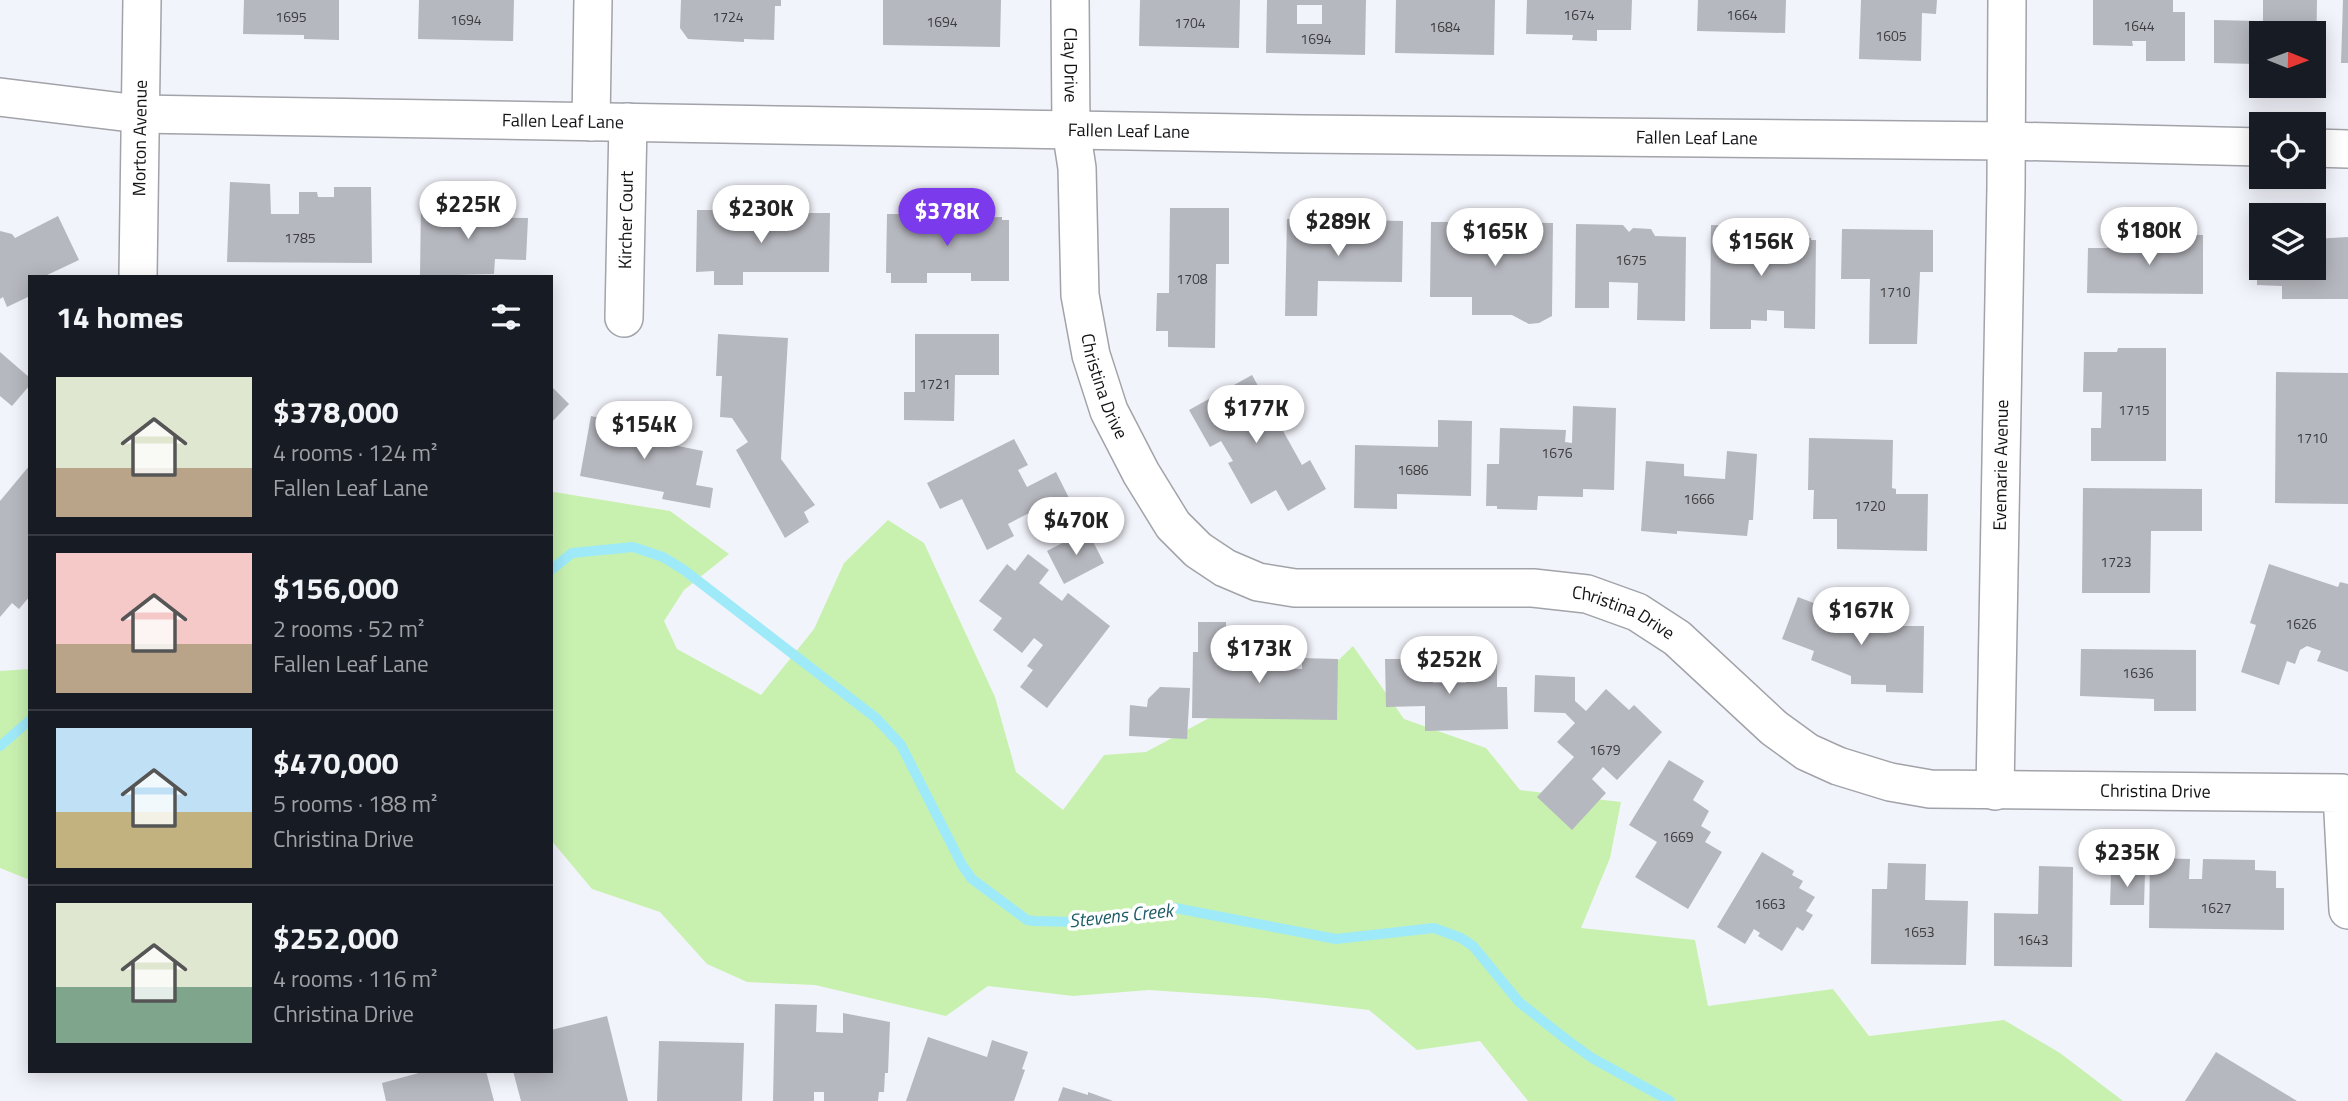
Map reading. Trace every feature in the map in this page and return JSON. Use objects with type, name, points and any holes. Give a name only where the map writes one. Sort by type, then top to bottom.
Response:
[{"type":"street","name":"Morton Avenue","points":[[138,275],[142,0]]},
{"type":"street","points":[[591,121],[593,0]]},
{"type":"street","name":"Clay Drive","points":[[1070,0],[1071,129]]},
{"type":"street","name":"Evemarie Avenue","points":[[1995,791],[2007,0]]},
{"type":"street","name":"Fallen Leaf Lane","points":[[0,97],[139,114],[1317,135],[2006,141],[2249,147]]},
{"type":"street","name":"Kircher Court","points":[[624,318],[628,122]]},
{"type":"street","name":"Christina Drive","points":[[1071,129],[1077,168],[1080,295],[1091,355],[1109,411],[1173,525],[1198,550],[1225,568],[1258,582],[1295,588],[1533,588],[1587,594],[1637,612],[1677,638],[1774,728],[1807,752],[1838,766],[1890,782],[1930,789],[1995,791],[2342,793],[2348,910]]},
{"type":"street","points":[[2326,148],[2348,149]]},
{"type":"green space","points":[[553,493],[670,511],[729,554],[684,590],[664,621],[677,649],[761,695],[814,629],[844,563],[888,520],[924,543],[995,697],[1016,772],[1063,810],[1104,755],[1146,752],[1235,704],[1314,684],[1353,646],[1404,719],[1486,748],[1520,790],[1621,802],[1610,858],[1581,928],[1695,940],[1708,1006],[1833,989],[1869,1036],[2004,1020],[2060,1053],[2123,1101],[1528,1101],[1480,1041],[1417,1050],[1369,1010],[1266,998],[1149,990],[1073,996],[988,986],[946,1016],[815,985],[747,982],[707,964],[660,912],[592,889],[553,842]]},
{"type":"green space","points":[[28,669],[28,879],[0,868],[0,671]]},
{"type":"building","points":[[244,0],[339,0],[339,40],[304,39],[304,35],[243,34]]},
{"type":"building","points":[[419,0],[514,0],[513,41],[418,39]]},
{"type":"building","points":[[681,0],[781,0],[781,6],[775,6],[774,40],[744,39],[744,42],[688,39],[680,28]]},
{"type":"building","points":[[883,0],[1001,0],[1000,47],[883,45]]},
{"type":"building","points":[[1140,0],[1240,0],[1239,48],[1139,46]]},
{"type":"building","points":[[1267,0],[1366,0],[1365,55],[1266,53]],"holes":[[[1297,5],[1322,5],[1322,24],[1297,24]]]},
{"type":"building","points":[[1396,0],[1495,0],[1494,55],[1395,53]]},
{"type":"building","points":[[1527,0],[1632,0],[1631,30],[1597,30],[1597,41],[1572,40],[1573,35],[1526,34]]},
{"type":"building","points":[[1698,0],[1786,0],[1785,33],[1697,31]]},
{"type":"building","points":[[1861,0],[1937,0],[1936,14],[1922,13],[1921,61],[1859,59]]},
{"type":"building","points":[[2093,0],[2173,0],[2173,12],[2185,12],[2185,61],[2146,61],[2146,41],[2132,41],[2133,46],[2093,45]]},
{"type":"building","points":[[2263,0],[2317,0],[2317,21],[2263,21]]},
{"type":"building","points":[[2343,0],[2348,0],[2348,63],[2341,63]]},
{"type":"building","points":[[2214,20],[2257,21],[2249,21],[2249,64],[2214,63]]},
{"type":"building","points":[[230,182],[270,184],[271,214],[299,214],[299,192],[317,192],[318,197],[334,197],[334,187],[371,187],[372,263],[227,262]]},
{"type":"building","points":[[421,204],[463,205],[463,217],[528,218],[526,260],[495,259],[494,274],[420,275]]},
{"type":"building","points":[[1170,208],[1229,208],[1229,264],[1216,264],[1215,348],[1168,347],[1168,331],[1156,331],[1157,293],[1169,293]]},
{"type":"building","points":[[697,210],[738,210],[738,224],[789,224],[789,213],[830,213],[829,272],[743,272],[743,285],[714,285],[714,271],[696,272]]},
{"type":"building","points":[[887,214],[927,214],[927,219],[1002,217],[1002,220],[1009,220],[1009,281],[971,281],[971,273],[927,273],[927,283],[891,283],[891,273],[886,273]]},
{"type":"building","points":[[58,216],[79,260],[47,275],[28,275],[28,297],[7,307],[3,297],[0,299],[0,231],[12,234],[15,238]]},
{"type":"building","points":[[1287,219],[1334,220],[1334,224],[1350,224],[1349,231],[1360,231],[1360,220],[1403,221],[1402,282],[1318,281],[1317,316],[1285,316]]},
{"type":"building","points":[[1431,222],[1474,222],[1473,234],[1502,234],[1502,222],[1553,223],[1552,316],[1539,323],[1529,324],[1512,315],[1472,315],[1472,297],[1430,297]]},
{"type":"building","points":[[1576,224],[1623,225],[1629,232],[1633,228],[1651,229],[1655,236],[1686,237],[1685,321],[1637,320],[1638,283],[1609,282],[1609,308],[1575,308]]},
{"type":"building","points":[[1711,225],[1754,226],[1754,237],[1763,237],[1763,230],[1782,230],[1782,238],[1816,240],[1815,329],[1784,328],[1784,311],[1767,310],[1767,321],[1751,320],[1751,329],[1710,329]]},
{"type":"building","points":[[1842,229],[1933,230],[1933,272],[1920,272],[1917,344],[1869,344],[1870,279],[1841,279]]},
{"type":"building","points":[[2161,234],[2203,235],[2203,294],[2087,293],[2088,248],[2128,248],[2128,244],[2161,245]]},
{"type":"building","points":[[2348,237],[2348,299],[2282,299],[2282,286],[2257,285],[2257,280],[2326,280],[2326,238]]},
{"type":"building","points":[[718,334],[788,338],[781,459],[815,505],[804,512],[809,522],[785,538],[736,450],[748,442],[732,418],[720,417],[722,376],[716,376]]},
{"type":"building","points":[[915,334],[999,334],[999,375],[955,375],[954,421],[904,420],[904,392],[915,392]]},
{"type":"building","points":[[2118,348],[2166,348],[2166,461],[2091,461],[2091,428],[2101,428],[2102,392],[2083,392],[2084,352],[2117,352]]},
{"type":"building","points":[[0,352],[28,376],[28,387],[12,406],[0,396]]},
{"type":"building","points":[[2276,372],[2348,373],[2348,504],[2275,503]]},
{"type":"building","points":[[1252,375],[1302,465],[1310,460],[1326,489],[1288,511],[1276,490],[1251,504],[1228,463],[1233,461],[1221,441],[1210,447],[1189,410]]},
{"type":"building","points":[[553,388],[569,404],[553,421]]},
{"type":"building","points":[[1573,406],[1616,408],[1614,490],[1583,489],[1583,497],[1538,496],[1537,510],[1497,509],[1497,506],[1486,506],[1487,464],[1499,464],[1500,428],[1566,430],[1565,442],[1572,443]]},
{"type":"building","points":[[591,416],[670,433],[668,444],[703,451],[696,485],[713,488],[710,508],[662,499],[664,492],[580,476]]},
{"type":"building","points":[[1438,420],[1472,421],[1471,496],[1397,494],[1397,509],[1354,508],[1355,445],[1438,447]]},
{"type":"building","points":[[1809,438],[1893,440],[1892,488],[1896,489],[1896,494],[1928,494],[1927,551],[1837,549],[1837,519],[1813,519],[1814,490],[1808,490]]},
{"type":"building","points":[[1014,439],[1028,465],[1018,470],[1027,487],[1056,472],[1074,508],[1039,526],[1033,511],[1008,524],[1014,536],[987,550],[962,499],[940,509],[927,483]]},
{"type":"building","points":[[1727,451],[1757,454],[1753,520],[1749,520],[1747,536],[1641,531],[1646,461],[1684,464],[1684,476],[1725,479]]},
{"type":"building","points":[[28,467],[28,598],[19,609],[12,603],[0,617],[0,501]]},
{"type":"building","points":[[2083,488],[2202,489],[2202,531],[2151,531],[2150,593],[2082,593]]},
{"type":"building","points":[[1087,530],[1104,563],[1064,584],[1047,551]]},
{"type":"building","points":[[1028,554],[1049,570],[1039,583],[1062,601],[1068,593],[1110,626],[1047,708],[1020,687],[1033,670],[1027,666],[1043,645],[1034,638],[1022,653],[993,630],[1002,618],[979,601],[1007,564],[1015,571]]},
{"type":"building","points":[[2269,564],[2338,587],[2340,582],[2348,584],[2348,672],[2317,661],[2321,651],[2307,646],[2300,650],[2295,664],[2287,661],[2279,685],[2241,672],[2256,625],[2250,623]]},
{"type":"building","points":[[1798,597],[1852,618],[1898,619],[1898,626],[1924,626],[1923,693],[1886,692],[1886,685],[1851,684],[1851,676],[1811,660],[1814,651],[1782,639]]},
{"type":"building","points":[[1198,622],[1226,622],[1226,654],[1235,654],[1235,667],[1302,669],[1302,658],[1338,659],[1337,720],[1192,718],[1193,652],[1198,652]]},
{"type":"building","points":[[2081,649],[2196,650],[2196,711],[2154,711],[2154,699],[2080,696]]},
{"type":"building","points":[[1385,659],[1432,659],[1433,683],[1466,683],[1465,663],[1497,663],[1497,687],[1507,687],[1508,729],[1425,731],[1425,706],[1386,707]]},
{"type":"building","points":[[1535,675],[1575,677],[1575,701],[1586,711],[1606,689],[1629,710],[1634,705],[1662,732],[1617,780],[1603,767],[1592,779],[1606,793],[1572,830],[1537,797],[1574,757],[1557,742],[1575,723],[1565,713],[1534,712]]},
{"type":"building","points":[[1160,687],[1190,688],[1187,739],[1129,736],[1130,705],[1147,707],[1148,699]]},
{"type":"building","points":[[1669,760],[1704,781],[1693,800],[1709,811],[1701,826],[1711,832],[1705,842],[1722,852],[1688,909],[1635,877],[1657,842],[1629,825]]},
{"type":"building","points":[[1762,852],[1794,871],[1792,875],[1803,881],[1799,888],[1815,897],[1806,911],[1813,915],[1803,931],[1797,927],[1782,951],[1758,936],[1760,933],[1754,929],[1745,944],[1717,927]]},
{"type":"building","points":[[2150,858],[2190,859],[2189,879],[2202,879],[2203,859],[2255,860],[2255,870],[2276,871],[2276,888],[2284,888],[2284,930],[2149,928]]},
{"type":"building","points":[[1888,863],[1926,864],[1925,900],[1968,901],[1966,965],[1871,964],[1872,889],[1887,889]]},
{"type":"building","points":[[2039,866],[2073,867],[2072,967],[1994,966],[1994,913],[2038,914]]},
{"type":"building","points":[[2111,873],[2145,873],[2144,905],[2110,905]]},
{"type":"building","points":[[775,1004],[817,1005],[816,1032],[843,1033],[843,1013],[890,1022],[888,1073],[885,1073],[884,1092],[879,1092],[878,1101],[824,1101],[824,1092],[814,1092],[814,1101],[773,1101]]},
{"type":"building","points":[[607,1016],[628,1101],[521,1101],[514,1073],[553,1073],[553,1030]]},
{"type":"building","points":[[928,1037],[987,1057],[992,1040],[1028,1052],[1014,1101],[906,1101]]},
{"type":"building","points":[[659,1041],[744,1043],[742,1101],[657,1101]]},
{"type":"building","points":[[2216,1052],[2297,1101],[2185,1101]]},
{"type":"building","points":[[419,1073],[487,1073],[494,1101],[386,1101],[382,1083]]},
{"type":"building","points":[[1063,1087],[1088,1095],[1088,1092],[1113,1101],[1058,1101]]},
{"type":"waterway","name":"Stevens Creek","points":[[553,568],[572,553],[633,547],[663,557],[684,570],[876,718],[901,745],[962,865],[972,879],[1027,920],[1077,922],[1175,908],[1336,939],[1434,928],[1461,938],[1473,946],[1519,1002],[1567,1040],[1592,1058],[1670,1101]]},
{"type":"waterway","name":"Stevens Creek","points":[[0,746],[28,722]]}]
